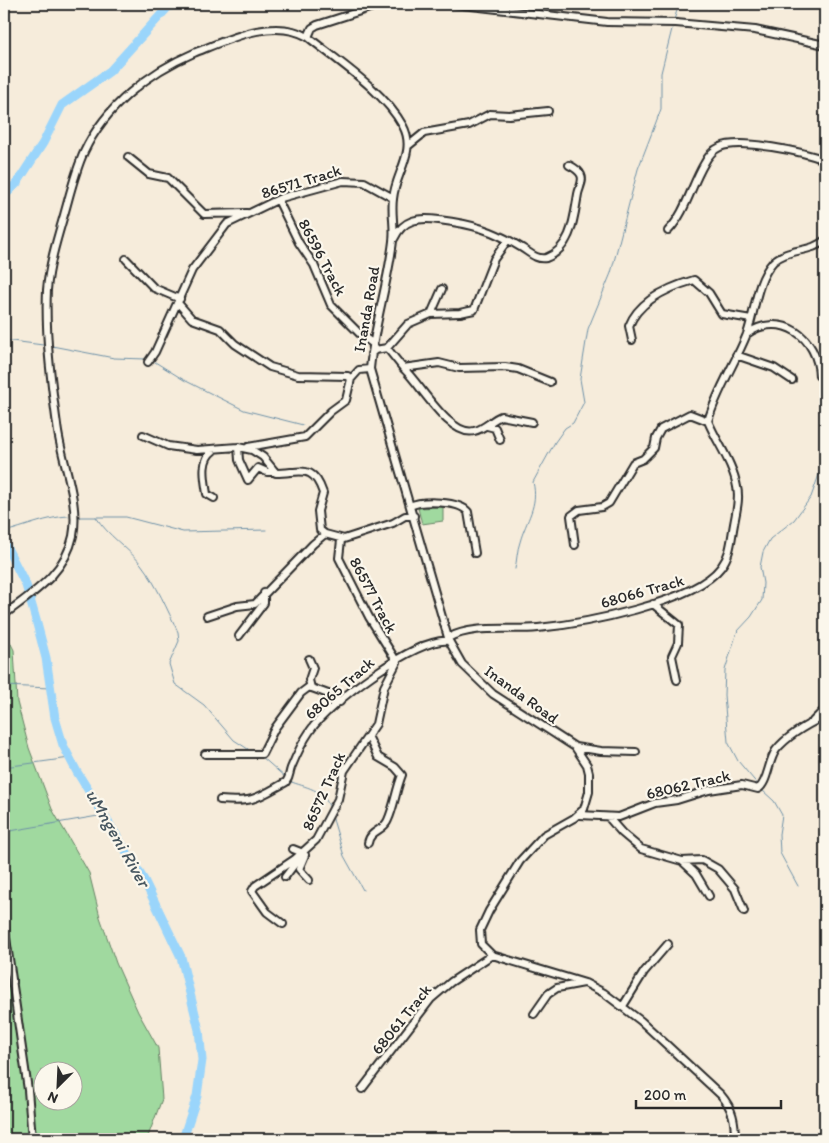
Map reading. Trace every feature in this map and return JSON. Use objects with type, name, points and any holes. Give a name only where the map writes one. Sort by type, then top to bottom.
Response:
[{"type":"street","points":[[308,37],[312,28],[317,25],[382,4]]},
{"type":"street","points":[[454,4],[607,22],[676,23],[755,30],[825,45]]},
{"type":"street","points":[[4,615],[36,591],[61,566],[70,545],[74,528],[75,514],[57,424],[47,302],[51,267],[59,231],[86,149],[111,111],[147,81],[186,57],[242,36],[267,30],[291,29],[308,37],[359,79],[392,110],[403,126],[408,146],[424,134],[469,125],[490,114],[509,115],[548,111]]},
{"type":"street","points":[[668,231],[680,218],[704,164],[718,148],[737,144],[786,148],[825,160]]},
{"type":"street","name":"Inanda Road","points":[[408,146],[392,198],[393,240],[372,343],[370,368],[448,639],[462,664],[493,694],[575,747],[587,765],[590,781],[588,801],[580,815]]},
{"type":"street","points":[[128,157],[148,174],[168,178],[204,214],[248,214]]},
{"type":"street","points":[[393,240],[394,236],[410,221],[424,218],[476,225],[542,259],[557,252],[571,230],[582,179],[578,170],[569,164]]},
{"type":"street","name":"86571 Track","points":[[148,362],[153,356],[192,270],[227,224],[278,200],[350,180],[364,182],[392,198]]},
{"type":"street","name":"86596 Track","points":[[278,200],[299,243],[314,266],[331,304],[360,334],[372,343]]},
{"type":"street","points":[[575,545],[571,516],[575,512],[590,507],[602,507],[612,500],[632,464],[652,450],[659,432],[666,425],[690,414],[708,421],[714,401],[747,334],[761,286],[773,262],[785,255],[822,246],[825,240]]},
{"type":"street","points":[[371,354],[375,350],[387,348],[408,324],[431,314],[460,313],[474,310],[494,259],[507,241]]},
{"type":"street","points":[[126,259],[154,288],[179,301],[194,320],[220,329],[238,347],[278,371],[298,375],[348,376],[350,378]]},
{"type":"street","points":[[632,340],[629,326],[641,307],[673,286],[694,280],[698,282],[722,314],[751,319]]},
{"type":"street","points":[[431,314],[442,289]]},
{"type":"street","points":[[174,312],[189,316]]},
{"type":"street","points":[[747,334],[764,324],[782,326],[801,335],[816,355],[819,376]]},
{"type":"street","points":[[387,348],[449,422],[466,432],[476,431],[487,426],[501,416],[532,422]]},
{"type":"street","points":[[736,356],[774,368],[792,380]]},
{"type":"street","points":[[403,368],[439,363],[459,368],[511,367],[550,382]]},
{"type":"street","points":[[143,435],[168,446],[214,450],[255,447],[307,435],[330,411],[346,400],[350,378],[359,370],[370,368]]},
{"type":"street","name":"68066 Track","points":[[448,639],[459,632],[515,630],[580,624],[693,591],[706,582],[721,568],[732,545],[738,499],[737,484],[729,462],[708,421]]},
{"type":"street","points":[[487,426],[495,428],[500,440]]},
{"type":"street","points":[[241,448],[260,454],[275,472]]},
{"type":"street","points":[[241,448],[239,460],[248,480],[258,468],[267,472],[302,470],[315,477],[323,493],[318,516],[320,530],[325,534],[341,540],[393,523],[405,516],[414,516]]},
{"type":"street","points":[[214,450],[208,457],[204,475],[207,494],[214,498]]},
{"type":"street","points":[[410,506],[416,503],[459,505],[468,512],[474,553]]},
{"type":"street","points":[[208,616],[237,606],[255,604],[325,534]]},
{"type":"street","name":"86577 Track","points":[[341,540],[339,558],[388,650],[396,659]]},
{"type":"street","points":[[239,636],[264,603],[264,593]]},
{"type":"street","points":[[653,604],[679,625],[678,643],[672,656],[677,680]]},
{"type":"street","name":"68065 Track","points":[[220,800],[241,802],[256,800],[263,793],[286,782],[293,762],[311,730],[340,702],[396,659],[433,642],[448,639]]},
{"type":"street","points":[[309,659],[313,668],[309,680],[311,688]]},
{"type":"street","name":"86572 Track","points":[[283,924],[267,912],[253,894],[255,886],[310,847],[335,805],[344,771],[376,724],[384,687],[396,659]]},
{"type":"street","points":[[205,754],[262,754],[275,728],[306,688],[331,695],[340,702]]},
{"type":"street","points":[[813,722],[825,708]]},
{"type":"street","name":"68062 Track","points":[[580,815],[625,816],[656,803],[677,800],[709,790],[742,785],[760,788],[765,782],[769,763],[776,750],[786,740],[825,716]]},
{"type":"street","points":[[368,736],[378,757],[396,767],[402,775],[396,789],[392,814],[384,825],[370,836],[368,843]]},
{"type":"street","points":[[575,747],[601,751],[636,752]]},
{"type":"street","points":[[580,815],[544,835],[520,861],[489,911],[479,935],[481,944],[492,955],[585,983],[623,1006],[729,1104],[734,1118],[735,1139]]},
{"type":"street","points":[[608,817],[622,833],[641,849],[682,861],[702,860],[718,869],[735,889],[744,911]]},
{"type":"street","points":[[309,880],[299,870],[310,847]]},
{"type":"street","points":[[285,877],[303,852],[293,849]]},
{"type":"street","points":[[682,861],[696,874],[709,896]]},
{"type":"street","points":[[4,924],[28,1090],[32,1139]]},
{"type":"street","points":[[623,1006],[644,972],[668,944]]},
{"type":"street","name":"68061 Track","points":[[362,1089],[431,999],[451,982],[492,955]]},
{"type":"street","points":[[534,1014],[548,994],[557,988],[585,983]]},
{"type":"green space","points":[[443,507],[443,521],[422,524],[418,508]]},
{"type":"green space","points":[[4,630],[14,650],[17,702],[29,748],[52,809],[89,873],[100,917],[116,963],[138,1012],[158,1048],[162,1099],[147,1139],[4,1139]]},
{"type":"waterway","name":"uMngeni River","points":[[4,196],[17,183],[43,143],[62,105],[110,71],[168,7],[176,4]]},
{"type":"waterway","points":[[674,20],[679,4]]},
{"type":"waterway","points":[[515,569],[519,545],[533,506],[533,482],[555,442],[565,428],[573,423],[584,402],[580,379],[588,329],[611,273],[638,169],[661,109],[661,73],[672,29]]},
{"type":"waterway","points":[[4,340],[43,345]]},
{"type":"waterway","points":[[52,346],[114,358],[146,359]]},
{"type":"waterway","points":[[155,362],[184,380],[244,410],[303,425]]},
{"type":"waterway","points":[[759,786],[738,761],[728,742],[724,695],[725,670],[737,632],[751,617],[762,600],[763,583],[760,567],[763,552],[770,539],[794,520],[811,497],[825,458]]},
{"type":"waterway","points":[[4,532],[44,520],[68,516]]},
{"type":"waterway","points":[[79,517],[126,517],[183,532],[266,530]]},
{"type":"waterway","points":[[96,517],[106,530],[141,564],[157,589],[170,615],[178,632],[179,641],[169,664],[175,684],[204,705],[234,740],[251,751]]},
{"type":"waterway","name":"uMngeni River","points":[[4,542],[26,585],[46,658],[55,718],[63,745],[77,772],[144,880],[181,957],[199,1030],[202,1060],[197,1096],[183,1139]]},
{"type":"waterway","points":[[4,686],[50,688]]},
{"type":"waterway","points":[[261,756],[286,778]]},
{"type":"waterway","points":[[4,767],[70,758]]},
{"type":"waterway","points":[[289,781],[319,793],[330,809]]},
{"type":"waterway","points":[[762,790],[774,801],[782,815],[779,834],[780,853],[798,886]]},
{"type":"waterway","points":[[4,832],[104,815]]},
{"type":"waterway","points":[[332,816],[344,856],[363,890]]}]
